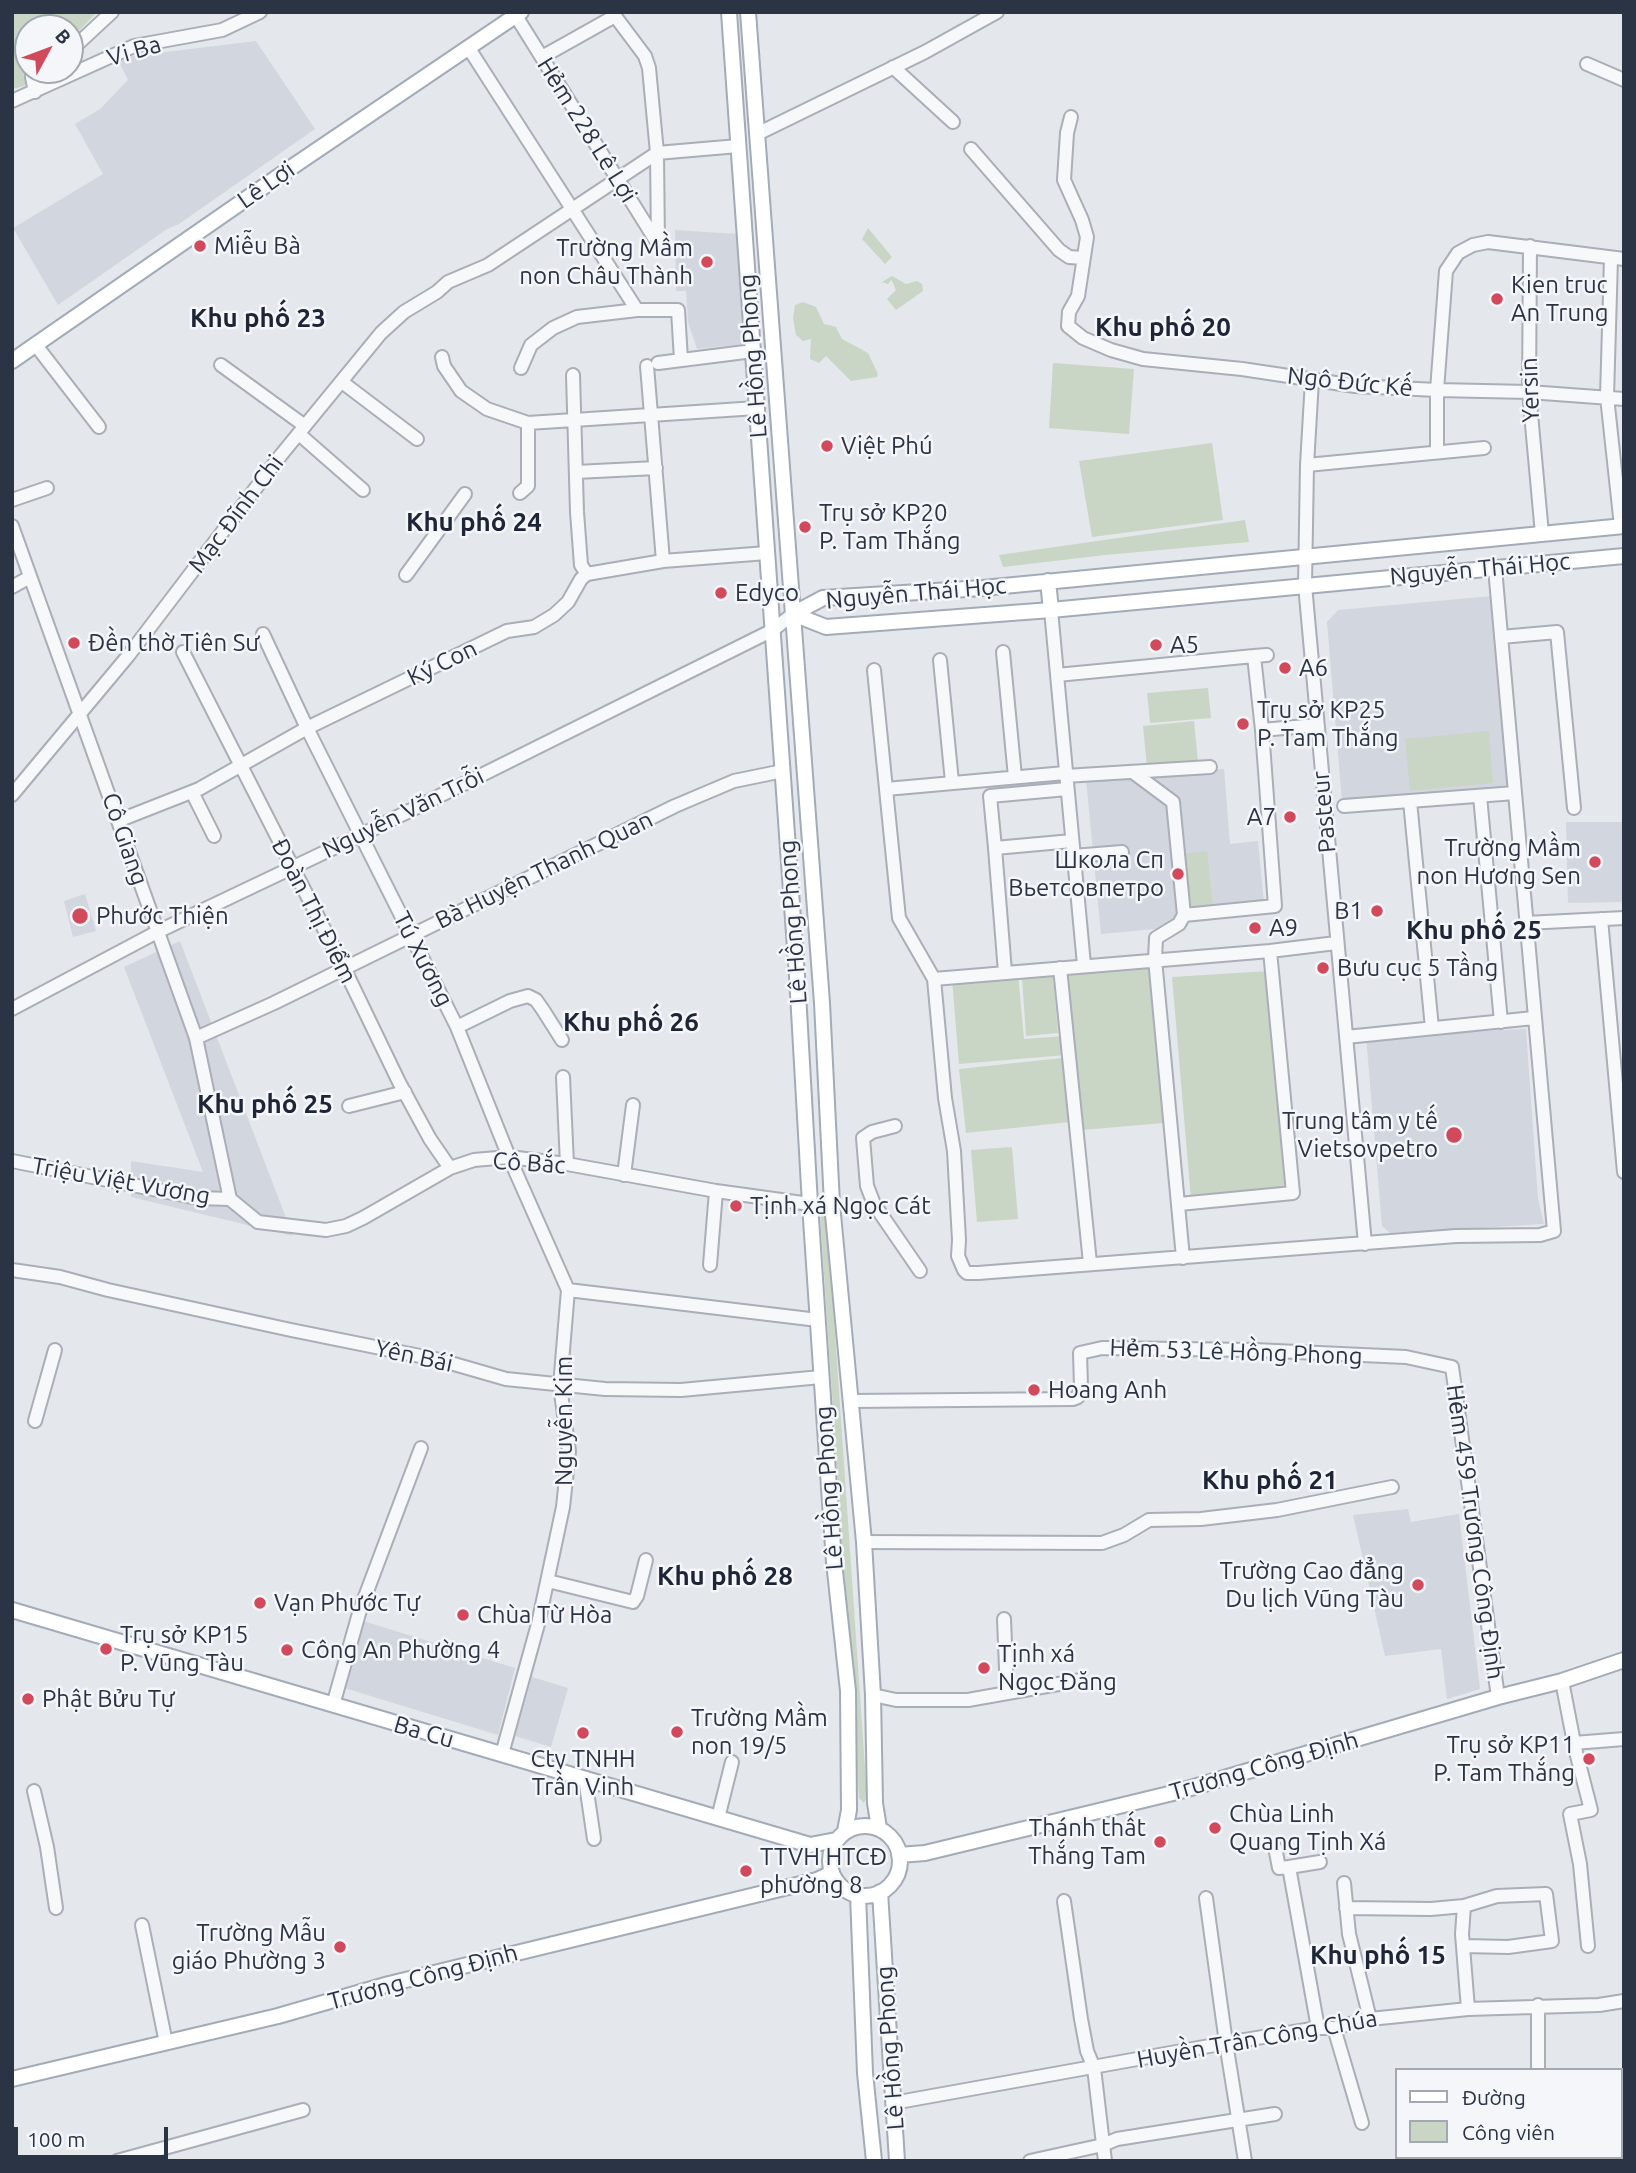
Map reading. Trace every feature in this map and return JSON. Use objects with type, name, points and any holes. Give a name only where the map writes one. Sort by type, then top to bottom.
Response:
[{"type":"main road","name":"Lê Hồng Phong","points":[[729,12],[797,976],[834,1562],[848,1691],[849,1811],[841,1835]]},
{"type":"main road","name":"Lê Hồng Phong","points":[[748,12],[822,1003],[832,1204],[864,1542],[878,1828]]},
{"type":"main road","name":"Lê Lợi","points":[[12,360],[519,14]]},
{"type":"main road","points":[[738,146],[758,139]]},
{"type":"main road","points":[[753,356],[774,359]]},
{"type":"main road","name":"Nguyễn Thái Học","points":[[793,614],[823,598],[1048,581],[1623,526]]},
{"type":"main road","name":"Nguyễn Thái Học","points":[[793,614],[826,627],[1051,610],[1624,556]]},
{"type":"main road","points":[[1048,581],[1051,610]]},
{"type":"main road","points":[[769,584],[790,583]]},
{"type":"main road","points":[[810,1204],[832,1204]]},
{"type":"main road","name":"Ba Cu","points":[[12,1610],[810,1845],[841,1835]]},
{"type":"main road","name":"Trương Công Định","points":[[900,1854],[925,1853],[1177,1792],[1562,1681],[1624,1660]]},
{"type":"main road","points":[[855,1826],[878,1828],[895,1844],[900,1854],[896,1877],[889,1886],[869,1896],[847,1891],[832,1873],[831,1850],[841,1835],[855,1826]]},
{"type":"main road","name":"Trương Công Định","points":[[12,2079],[278,2016],[402,1981],[817,1880],[832,1873]]},
{"type":"main road","name":"Lê Hồng Phong","points":[[880,1892],[897,2161]]},
{"type":"main road","name":"Lê Hồng Phong","points":[[858,1895],[865,2073],[874,2161]]},
{"type":"street","points":[[84,38],[112,12]]},
{"type":"street","name":"Vi Ba","points":[[12,101],[134,46],[222,30],[260,12]]},
{"type":"street","points":[[758,139],[997,12]]},
{"type":"street","name":"Hẻm 228 Lê Lợi","points":[[519,14],[542,57],[658,244],[657,153]]},
{"type":"street","points":[[542,57],[615,16],[645,56],[649,68],[657,153],[738,146]]},
{"type":"street","points":[[468,47],[637,310]]},
{"type":"street","points":[[1587,64],[1624,80]]},
{"type":"street","points":[[893,67],[953,122]]},
{"type":"street","points":[[33,84],[34,92]]},
{"type":"street","points":[[971,149],[1059,250],[1069,257],[1083,258],[1087,237],[1064,180],[1067,133],[1071,117]]},
{"type":"street","name":"Mạc Đĩnh Chi","points":[[12,795],[128,656],[302,430],[381,333],[448,282],[488,265],[657,153]]},
{"type":"street","name":"Ngô Đức Kế","points":[[1083,258],[1078,296],[1069,312],[1068,326],[1083,338],[1111,350],[1143,359],[1242,369],[1355,386],[1437,390],[1446,271],[1458,253],[1480,243],[1530,246],[1617,259]]},
{"type":"street","name":"Yersin","points":[[1530,246],[1529,392],[1542,534]]},
{"type":"street","points":[[1617,259],[1607,397],[1623,526]]},
{"type":"street","points":[[521,368],[531,345],[554,328],[577,317],[637,310],[678,310],[681,360]]},
{"type":"street","points":[[36,344],[99,427]]},
{"type":"street","points":[[663,561],[651,415],[652,364],[753,356]]},
{"type":"street","points":[[443,357],[444,366],[461,391],[487,409],[528,423],[757,408]]},
{"type":"street","points":[[220,365],[302,430],[363,489]]},
{"type":"street","points":[[573,375],[581,565],[587,574],[663,561],[767,553]]},
{"type":"street","name":"Pasteur","points":[[1312,380],[1304,585],[1365,1244]]},
{"type":"street","points":[[342,382],[417,439]]},
{"type":"street","points":[[1437,452],[1437,390],[1624,398]]},
{"type":"street","points":[[520,493],[528,486],[528,423]]},
{"type":"street","points":[[1307,466],[1485,448]]},
{"type":"street","points":[[576,472],[656,468]]},
{"type":"street","points":[[12,500],[47,488]]},
{"type":"street","points":[[406,575],[465,495]]},
{"type":"street","name":"Cô Giang","points":[[12,526],[78,714],[120,820],[196,1038],[230,1199]]},
{"type":"street","points":[[874,670],[899,918],[933,979],[945,1098],[954,1151],[958,1256],[962,1268],[971,1274],[1456,1236],[1540,1235],[1555,1231],[1495,568]]},
{"type":"street","name":"Ký Con","points":[[120,820],[192,792],[307,728],[507,631],[534,627],[554,615],[568,602],[587,574]]},
{"type":"street","points":[[12,587],[30,577]]},
{"type":"street","points":[[1051,610],[1084,965]]},
{"type":"street","name":"Nguyễn Văn Trỗi","points":[[12,1009],[159,931],[360,835],[773,630],[793,614]]},
{"type":"street","points":[[1501,638],[1557,632],[1574,808]]},
{"type":"street","name":"Tú Xương","points":[[263,635],[457,1027],[509,1157],[568,1290]]},
{"type":"street","name":"Đoàn Thị Điểm","points":[[183,652],[405,1092],[430,1139],[450,1168]]},
{"type":"street","points":[[1003,652],[1015,777]]},
{"type":"street","points":[[1056,675],[1267,654]]},
{"type":"street","points":[[1184,915],[1275,906],[1254,656]]},
{"type":"street","points":[[940,660],[952,782]]},
{"type":"street","points":[[1262,730],[1317,725]]},
{"type":"street","points":[[886,789],[1015,777],[1066,779],[1210,767]]},
{"type":"street","name":"Bà Huyện Thanh Quan","points":[[196,1038],[675,806],[734,782],[783,771]]},
{"type":"street","points":[[1134,773],[1173,802],[1184,915],[1179,924],[1156,938],[1155,959],[1183,1258]]},
{"type":"street","points":[[1005,972],[990,796],[1066,779]]},
{"type":"street","points":[[192,792],[214,836]]},
{"type":"street","points":[[1344,806],[1515,793]]},
{"type":"street","points":[[1480,796],[1501,1022]]},
{"type":"street","points":[[1410,801],[1432,1028]]},
{"type":"street","points":[[995,848],[1072,841]]},
{"type":"street","points":[[1073,856],[1122,852]]},
{"type":"street","points":[[1526,923],[1624,918]]},
{"type":"street","points":[[1601,919],[1621,1110],[1624,1172]]},
{"type":"street","points":[[933,979],[1336,943]]},
{"type":"street","points":[[1179,1204],[1293,1193],[1270,951]]},
{"type":"street","points":[[1060,968],[1090,1263]]},
{"type":"street","points":[[457,1027],[510,1001],[528,996],[536,1000],[562,1040]]},
{"type":"street","points":[[1346,1037],[1534,1018]]},
{"type":"street","points":[[562,1077],[567,1164]]},
{"type":"street","points":[[349,1106],[405,1092]]},
{"type":"street","points":[[624,1175],[633,1105]]},
{"type":"street","points":[[895,1126],[872,1132],[863,1138],[867,1186],[874,1204],[920,1271]]},
{"type":"street","name":"Cô Bắc","points":[[230,1199],[258,1222],[326,1230],[346,1226],[363,1218],[450,1168],[474,1160],[509,1157],[810,1204]]},
{"type":"street","name":"Triệu Việt Vương","points":[[12,1161],[198,1198],[230,1199]]},
{"type":"street","points":[[710,1265],[716,1191]]},
{"type":"street","name":"Yên Bái","points":[[12,1270],[440,1360],[506,1379],[559,1386],[681,1390],[821,1377]]},
{"type":"street","points":[[568,1290],[818,1320]]},
{"type":"street","name":"Nguyễn Kim","points":[[502,1754],[548,1581],[563,1507],[569,1451],[559,1386],[568,1290]]},
{"type":"street","name":"Hẻm 53 Lê Hồng Phong","points":[[851,1401],[1073,1399],[1078,1397],[1081,1387],[1080,1353],[1102,1348],[1254,1350],[1406,1357],[1452,1367]]},
{"type":"street","points":[[35,1421],[55,1350]]},
{"type":"street","name":"Hẻm 459 Trương Công Định","points":[[1452,1367],[1498,1698]]},
{"type":"street","points":[[333,1706],[360,1610],[421,1448]]},
{"type":"street","points":[[864,1542],[1102,1543],[1125,1535],[1149,1520],[1201,1519],[1277,1510],[1392,1487]]},
{"type":"street","points":[[548,1581],[633,1602],[637,1597],[646,1560]]},
{"type":"street","points":[[1004,1619],[1007,1693]]},
{"type":"street","points":[[873,1695],[896,1700],[968,1700],[1080,1680]]},
{"type":"street","points":[[1562,1681],[1591,1810],[1570,1814],[1580,1864],[1588,1945]]},
{"type":"street","points":[[1574,1743],[1624,1739]]},
{"type":"street","points":[[718,1818],[732,1762]]},
{"type":"street","points":[[585,1778],[594,1839]]},
{"type":"street","points":[[34,1791],[47,1847],[55,1908]]},
{"type":"street","points":[[1275,1847],[1279,1868],[1320,1862]]},
{"type":"street","points":[[1289,1867],[1318,2028]]},
{"type":"street","points":[[1344,1883],[1349,1934],[1370,2019]]},
{"type":"street","points":[[1346,1908],[1392,1910],[1464,1906],[1497,1896],[1546,1894],[1552,1941],[1508,1947],[1464,1946]]},
{"type":"street","points":[[1206,1898],[1245,2161]]},
{"type":"street","points":[[1064,1901],[1081,2019],[1087,2051],[1094,2068],[1105,2161]]},
{"type":"street","points":[[1464,1906],[1468,2009]]},
{"type":"street","points":[[142,1925],[166,2043]]},
{"type":"street","name":"Huyền Trân Công Chúa","points":[[893,2103],[1226,2043],[1318,2028],[1334,2028],[1370,2019],[1468,2009],[1599,2005],[1624,2001]]},
{"type":"street","points":[[1538,2005],[1538,2068]]},
{"type":"street","points":[[1334,2028],[1362,2123]]},
{"type":"street","points":[[117,2161],[303,2110]]},
{"type":"street","points":[[1030,2161],[1103,2145],[1117,2139],[1275,2114]]},
{"type":"shaded area","points":[[256,41],[315,129],[58,305],[13,228],[103,174],[75,124],[100,109],[128,80],[117,58]]},
{"type":"shaded area","name":"Trường Mầm non Châu Thành","points":[[675,230],[737,234],[744,344],[697,349],[688,322],[686,291],[676,291]]},
{"type":"shaded area","points":[[1492,596],[1509,789],[1342,801],[1327,622],[1338,610]]},
{"type":"shaded area","name":"Школа Сп Вьетсовпетро","points":[[1224,769],[1230,844],[1258,841],[1264,904],[1187,911],[1188,926],[1101,934],[1086,779]]},
{"type":"shaded area","name":"Trường Mầm non Hương Sen","points":[[1566,822],[1624,822],[1624,902],[1568,903]]},
{"type":"shaded area","name":"Phước Thiện","points":[[85,894],[96,931],[73,937],[64,901]]},
{"type":"shaded area","points":[[180,941],[293,1236],[131,1197],[131,1161],[203,1172],[124,967]]},
{"type":"shaded area","name":"Trung tâm y tế Vietsovpetro","points":[[1526,1029],[1538,1199],[1544,1224],[1390,1233],[1382,1226],[1366,1036]]},
{"type":"shaded area","name":"Trường Cao đẳng Du lịch Vũng Tàu","points":[[1408,1509],[1411,1522],[1459,1514],[1480,1689],[1447,1699],[1441,1649],[1385,1656],[1353,1515]]},
{"type":"shaded area","points":[[360,1620],[515,1668],[498,1735],[341,1687]]},
{"type":"shaded area","points":[[532,1677],[568,1688],[551,1747],[515,1736]]},
{"type":"green space","points":[[12,12],[97,12],[84,25],[84,14],[14,14],[14,84],[26,84],[12,89]]},
{"type":"green space","points":[[868,228],[892,257],[885,264],[862,239]]},
{"type":"green space","points":[[892,276],[906,284],[917,281],[922,284],[923,291],[896,310],[887,299],[896,290],[892,281],[888,284],[882,282]]},
{"type":"green space","points":[[803,302],[816,307],[824,324],[836,327],[842,339],[868,353],[877,377],[851,381],[826,356],[819,363],[810,359],[811,339],[803,341],[796,335],[793,318],[795,305]]},
{"type":"green space","points":[[1053,363],[1134,369],[1129,434],[1049,428]]},
{"type":"green space","points":[[1212,443],[1223,520],[1092,537],[1079,461]]},
{"type":"green space","points":[[1245,520],[1249,542],[1003,567],[999,555]]},
{"type":"green space","points":[[1208,688],[1211,718],[1150,723],[1147,693]]},
{"type":"green space","points":[[1194,721],[1198,762],[1147,767],[1143,726]]},
{"type":"green space","points":[[1489,731],[1493,783],[1410,791],[1405,739]]},
{"type":"green space","points":[[1207,851],[1213,906],[1187,908],[1182,854]]},
{"type":"green space","points":[[1160,966],[1175,1122],[1082,1130],[1067,974]]},
{"type":"green space","points":[[1269,971],[1292,1199],[1207,1207],[1192,1211],[1172,977]]},
{"type":"green space","points":[[1018,974],[1024,1039],[1065,1036],[1066,1055],[959,1064],[952,979]]},
{"type":"green space","points":[[1053,976],[1058,1033],[1026,1036],[1022,978]]},
{"type":"green space","points":[[1062,1058],[1070,1122],[966,1133],[959,1069]]},
{"type":"green space","points":[[1012,1147],[1018,1219],[977,1222],[971,1150]]},
{"type":"green space","points":[[822,1211],[827,1217],[867,1797],[864,1803],[859,1798],[820,1214]]},
{"type":"place","name":"Miễu Bà","points":[[200,246]]},
{"type":"place","name":"Trường Mầm non Châu Thành","points":[[707,262]]},
{"type":"place","name":"Kien truc An Trung","points":[[1497,299]]},
{"type":"place","name":"Việt Phú","points":[[827,446]]},
{"type":"place","name":"Trụ sở KP20 P. Tam Thắng","points":[[805,527]]},
{"type":"place","name":"Edyco","points":[[721,593]]},
{"type":"place","name":"Đền thờ Tiên Sư","points":[[74,643]]},
{"type":"place","name":"A5","points":[[1156,645]]},
{"type":"place","name":"A6","points":[[1285,668]]},
{"type":"place","name":"Trụ sở KP25 P. Tam Thắng","points":[[1243,724]]},
{"type":"place","name":"A7","points":[[1290,817]]},
{"type":"place","name":"Trường Mầm non Hương Sen","points":[[1595,862]]},
{"type":"place","name":"Школа Сп Вьетсовпетро","points":[[1178,874]]},
{"type":"place","name":"B1","points":[[1377,911]]},
{"type":"place","name":"Phước Thiện","points":[[80,916]]},
{"type":"place","name":"A9","points":[[1255,928]]},
{"type":"place","name":"Bưu cục 5 Tầng","points":[[1323,968]]},
{"type":"place","name":"Trung tâm y tế Vietsovpetro","points":[[1454,1135]]},
{"type":"place","name":"Tịnh xá Ngọc Cát","points":[[736,1206]]},
{"type":"place","name":"Hoang Anh","points":[[1034,1390]]},
{"type":"place","name":"Trường Cao đẳng Du lịch Vũng Tàu","points":[[1418,1585]]},
{"type":"place","name":"Vạn Phước Tự","points":[[260,1603]]},
{"type":"place","name":"Chùa Từ Hòa","points":[[463,1615]]},
{"type":"place","name":"Trụ sở KP15 P. Vũng Tàu","points":[[106,1649]]},
{"type":"place","name":"Công An Phường 4","points":[[287,1650]]},
{"type":"place","name":"Tịnh xá Ngọc Đăng","points":[[984,1668]]},
{"type":"place","name":"Phật Bửu Tự","points":[[28,1699]]},
{"type":"place","name":"Trường Mầm non 19/5","points":[[677,1732]]},
{"type":"place","name":"Cty TNHH Trần Vinh","points":[[583,1733]]},
{"type":"place","name":"Trụ sở KP11 P. Tam Thắng","points":[[1589,1759]]},
{"type":"place","name":"Chùa Linh Quang Tịnh Xá","points":[[1215,1828]]},
{"type":"place","name":"Thánh thất Thắng Tam","points":[[1160,1842]]},
{"type":"place","name":"TTVH HTCĐ phường 8","points":[[746,1871]]},
{"type":"place","name":"Trường Mẫu giáo Phường 3","points":[[340,1947]]},
{"type":"district","name":"Khu phố 23","points":[[258,318]]},
{"type":"district","name":"Khu phố 20","points":[[1163,327]]},
{"type":"district","name":"Khu phố 24","points":[[474,522]]},
{"type":"district","name":"Khu phố 25","points":[[1474,930]]},
{"type":"district","name":"Khu phố 26","points":[[631,1022]]},
{"type":"district","name":"Khu phố 25","points":[[265,1104]]},
{"type":"district","name":"Khu phố 21","points":[[1270,1480]]},
{"type":"district","name":"Khu phố 28","points":[[725,1576]]},
{"type":"district","name":"Khu phố 15","points":[[1378,1955]]}]
